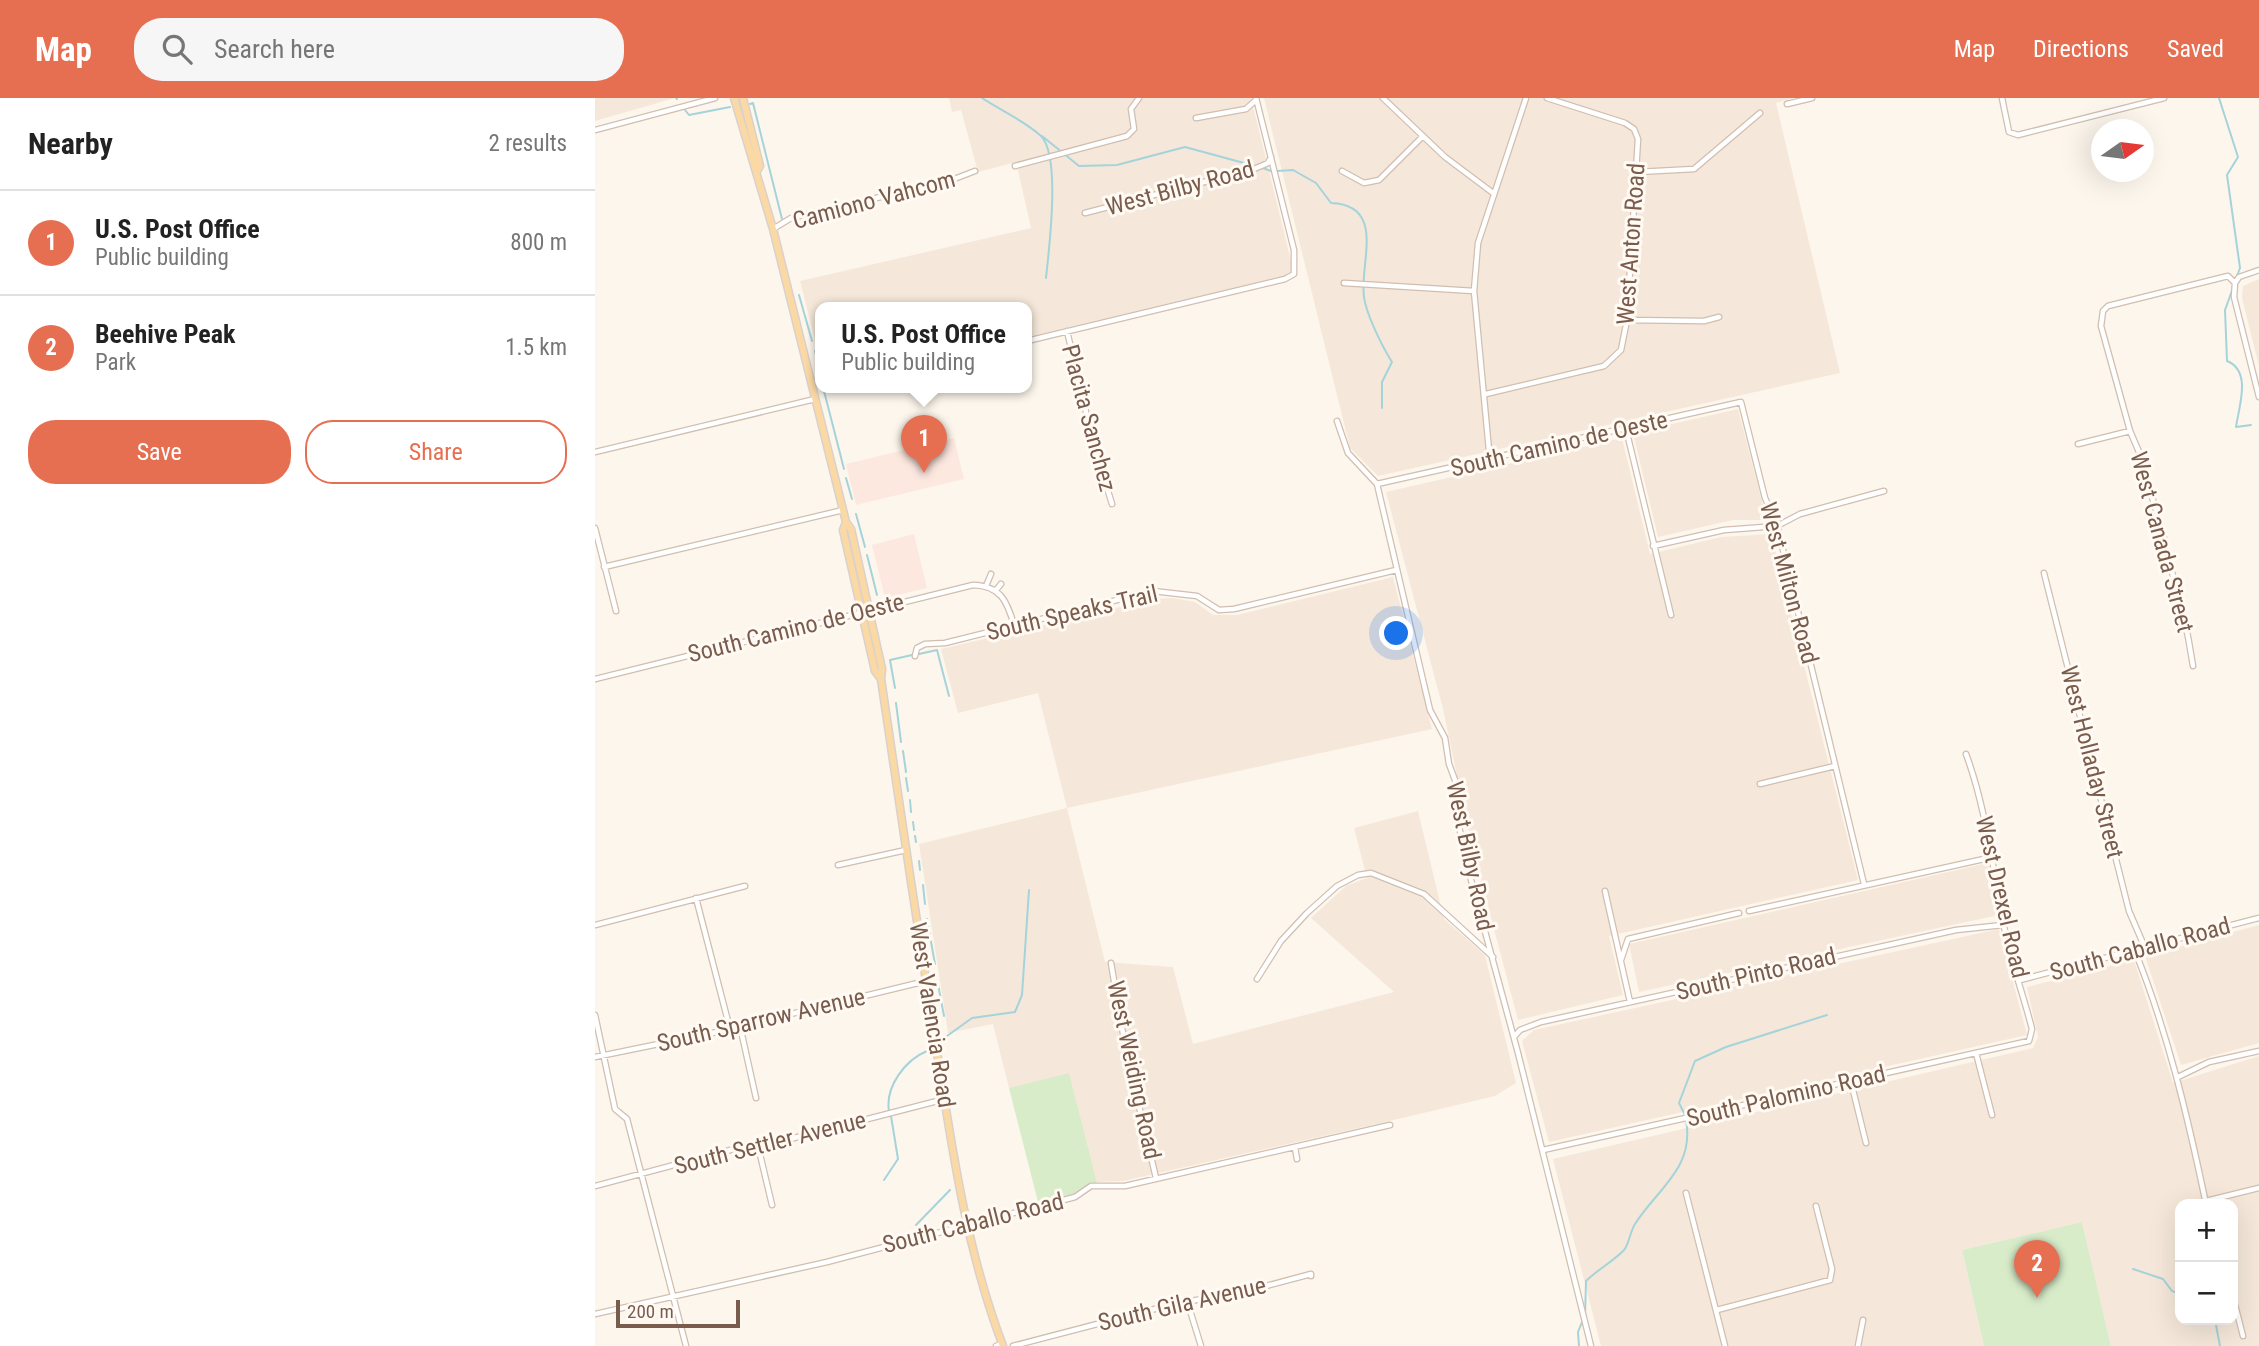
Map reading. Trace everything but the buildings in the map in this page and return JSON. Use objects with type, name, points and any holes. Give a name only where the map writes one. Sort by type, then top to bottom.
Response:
[{"type":"main road","name":"West Valencia Road","points":[[734,98],[815,382]]},
{"type":"main road","name":"West Valencia Road","points":[[743,98],[760,166],[757,171]]},
{"type":"main road","name":"West Valencia Road","points":[[816,393],[815,399],[846,522],[843,530],[867,610],[875,671],[880,679],[966,1223],[1000,1345]]},
{"type":"street","points":[[596,128],[715,98]]},
{"type":"street","points":[[1016,166],[1127,136],[1134,129],[1131,109],[1139,98]]},
{"type":"street","points":[[1196,118],[1246,109],[1257,98]]},
{"type":"street","name":"West Bilby Road","points":[[1067,331],[1285,279],[1296,271],[1257,98]]},
{"type":"street","points":[[1383,98],[1467,176],[1493,193]]},
{"type":"street","points":[[1490,461],[1486,394],[1479,371],[1473,291],[1478,243],[1526,98]]},
{"type":"street","name":"West Anton Road","points":[[1486,394],[1604,366],[1621,349],[1627,320],[1638,139],[1634,129],[1626,122],[1547,98]]},
{"type":"street","points":[[1787,104],[1812,98]]},
{"type":"street","points":[[2002,98],[2009,132],[2018,135],[2164,98]]},
{"type":"street","points":[[1638,172],[1694,169],[1760,113]]},
{"type":"street","points":[[1342,170],[1364,183],[1380,180],[1422,137]]},
{"type":"street","name":"West Bilby Road","points":[[1085,213],[1254,169],[1268,163],[1271,156]]},
{"type":"street","name":"Camiono Vahcom","points":[[773,229],[791,218],[949,181],[975,171]]},
{"type":"street","points":[[2259,270],[2239,277],[2235,283],[2234,297],[2259,397]]},
{"type":"street","points":[[2130,431],[2101,326],[2103,311],[2108,306],[2228,276],[2235,283]]},
{"type":"street","points":[[1345,283],[1473,291]]},
{"type":"street","points":[[1627,320],[1704,321],[1719,317]]},
{"type":"street","points":[[1032,340],[1067,331]]},
{"type":"street","name":"Placita Sanchez","points":[[1067,331],[1093,442],[1112,504]]},
{"type":"street","points":[[595,452],[815,399]]},
{"type":"street","name":"South Camino de Oeste","points":[[1377,484],[1490,461],[1741,402]]},
{"type":"street","name":"West Milton Road","points":[[1741,402],[1765,498],[1776,526],[1864,884]]},
{"type":"street","points":[[1337,421],[1348,453],[1377,484]]},
{"type":"street","points":[[1626,429],[1671,615]]},
{"type":"street","name":"West Canada Street","points":[[2078,444],[2130,431],[2139,452],[2164,538],[2163,550],[2171,566],[2193,666]]},
{"type":"street","name":"West Bilby Road","points":[[1377,484],[1396,569],[1411,618],[1430,710],[1443,732],[1449,764],[1458,788],[1457,818],[1461,838],[1591,1346]]},
{"type":"street","points":[[1653,546],[1724,530],[1776,526],[1800,514],[1884,491]]},
{"type":"street","points":[[604,566],[843,510]]},
{"type":"street","points":[[595,528],[616,611]]},
{"type":"street","name":"South Speaks Trail","points":[[915,656],[917,648],[925,644],[945,643],[1153,592],[1197,596],[1219,610],[1234,609],[1396,569]]},
{"type":"street","name":"West Holladay Street","points":[[2044,573],[2129,912],[2145,948]]},
{"type":"street","points":[[986,586],[991,574]]},
{"type":"street","points":[[1000,584],[996,590],[1006,600],[1014,625]]},
{"type":"street","name":"South Camino de Oeste","points":[[595,679],[973,585],[996,590]]},
{"type":"street","name":"West Drexel Road","points":[[1966,754],[1975,780],[1993,857],[2003,925],[2032,1029],[2029,1041]]},
{"type":"street","points":[[1760,784],[1835,766]]},
{"type":"street","points":[[838,865],[907,849]]},
{"type":"street","points":[[1749,911],[1993,857]]},
{"type":"street","points":[[1257,979],[1280,941],[1307,913],[1337,886],[1358,875],[1371,873],[1424,894],[1493,957]]},
{"type":"street","points":[[595,925],[745,886]]},
{"type":"street","points":[[1605,891],[1630,1002]]},
{"type":"street","points":[[696,898],[730,1029]]},
{"type":"street","points":[[1621,960],[1628,939],[1739,913]]},
{"type":"street","name":"South Caballo Road","points":[[2020,980],[2259,918]]},
{"type":"street","name":"South Pinto Road","points":[[1514,1037],[1530,1025],[1630,1002],[1956,930],[2003,925]]},
{"type":"street","points":[[2135,951],[2158,1007],[2178,1077],[2205,1199]]},
{"type":"street","name":"West Weiding Road","points":[[1111,963],[1126,1051],[1156,1178]]},
{"type":"street","name":"South Sparrow Avenue","points":[[595,1057],[730,1029],[926,981]]},
{"type":"street","points":[[595,1015],[615,1109],[627,1119],[686,1346]]},
{"type":"street","points":[[740,1026],[756,1098]]},
{"type":"street","name":"South Palomino Road","points":[[1543,1150],[2029,1041]]},
{"type":"street","points":[[2178,1077],[2209,1062],[2259,1051]]},
{"type":"street","points":[[1976,1053],[1992,1115]]},
{"type":"street","points":[[1851,1082],[1866,1143]]},
{"type":"street","name":"South Settler Avenue","points":[[595,1186],[749,1144],[758,1146],[945,1099]]},
{"type":"street","name":"South Caballo Road","points":[[595,1314],[827,1262],[966,1223],[1075,1197],[1091,1186],[1125,1186],[1390,1125]]},
{"type":"street","points":[[758,1146],[772,1205]]},
{"type":"street","points":[[1295,1148],[1297,1159]]},
{"type":"street","points":[[2220,1199],[2259,1188]]},
{"type":"street","points":[[1686,1193],[1725,1346]]},
{"type":"street","points":[[1717,1310],[1830,1280],[1832,1269],[1816,1206]]},
{"type":"street","name":"South Gila Avenue","points":[[1013,1346],[1170,1305],[1188,1304],[1311,1275]]},
{"type":"street","points":[[1188,1304],[1201,1346]]},
{"type":"street","points":[[2238,1316],[2243,1336]]},
{"type":"street","points":[[1858,1346],[1863,1320]]},
{"type":"shaded area","points":[[595,98],[675,98],[595,121]]},
{"type":"shaded area","points":[[949,98],[1251,98],[1293,269],[1285,276],[1032,336],[1032,302],[815,302],[815,340],[800,281],[1031,228],[1016,162],[978,172],[961,110],[952,112]]},
{"type":"shaded area","points":[[1264,98],[1793,98],[1776,103],[1840,373],[1378,476],[1350,448]]},
{"type":"shaded area","points":[[2259,279],[2259,366],[2242,298],[2243,286]]},
{"type":"shaded area","points":[[1738,409],[1767,520],[1733,520],[1658,537],[1633,433]]},
{"type":"shaded area","points":[[954,438],[964,479],[856,505],[846,464]]},
{"type":"shaded area","points":[[1622,438],[1650,554],[1721,537],[1771,534],[1858,880],[1609,936],[1623,995],[1518,1020],[1470,838],[1443,709],[1386,492]]},
{"type":"shaded area","points":[[914,534],[927,588],[885,598],[872,545]]},
{"type":"shaded area","points":[[1393,577],[1432,729],[1067,808],[1038,693],[958,713],[941,649],[1154,599],[1173,598],[1195,602],[1213,615],[1237,615]]},
{"type":"shaded area","points":[[1067,808],[1105,962],[1173,967],[1193,1044],[1394,992],[1311,918],[1346,886],[1367,878],[1354,828],[1418,811],[1444,919],[1485,955],[1516,1083],[1495,1096],[1381,1123],[1123,1181],[1097,1182],[1069,1074],[1009,1088],[993,1024],[948,1033],[919,844]]},
{"type":"shaded area","points":[[1988,863],[1999,915],[1639,992],[1629,944]]},
{"type":"shaded area","points":[[2259,925],[2259,1043],[2181,1065],[2145,956]]},
{"type":"shaded area","points":[[1999,929],[2027,1035],[1549,1142],[1522,1041],[1534,1030]]},
{"type":"shaded area","points":[[2134,960],[2173,1083],[2259,1056],[2259,1346],[2111,1346],[2082,1222],[1962,1250],[1984,1346],[1601,1346],[1553,1159],[2033,1048],[2038,1037],[2027,987]]},
{"type":"green space","points":[[1069,1073],[1097,1182],[1075,1194],[1038,1202],[1009,1088]]},
{"type":"green space","points":[[2082,1222],[2111,1346],[1984,1346],[1962,1250]]},
{"type":"waterway","points":[[982,98],[1035,131],[1047,147],[1051,163],[1052,204],[1046,278]]},
{"type":"waterway","points":[[2219,98],[2238,157],[2227,175],[2240,268],[2237,276]]},
{"type":"waterway","points":[[750,104],[753,103],[782,219]]},
{"type":"waterway","points":[[685,110],[689,115],[730,107]]},
{"type":"waterway","points":[[1042,136],[1079,166],[1117,165],[1185,147],[1255,166]]},
{"type":"waterway","points":[[1260,167],[1271,171]]},
{"type":"waterway","points":[[1277,171],[1293,170],[1316,183],[1331,203],[1348,206],[1359,214],[1365,225],[1365,304],[1375,331],[1392,362],[1382,382],[1382,408]]},
{"type":"waterway","points":[[2233,288],[2225,310],[2227,361],[2235,366],[2242,381],[2236,427],[2251,425]]},
{"type":"waterway","points":[[799,295],[812,341]]},
{"type":"waterway","points":[[825,393],[844,469]]},
{"type":"waterway","points":[[846,478],[852,499]]},
{"type":"waterway","points":[[856,514],[865,547]]},
{"type":"waterway","points":[[867,555],[877,595]]},
{"type":"waterway","points":[[919,654],[937,650],[949,696]]},
{"type":"waterway","points":[[895,688],[890,660],[912,655]]},
{"type":"waterway","points":[[896,703],[901,742]]},
{"type":"waterway","points":[[903,751],[906,772]]},
{"type":"waterway","points":[[906,778],[908,791]]},
{"type":"waterway","points":[[910,800],[911,812]]},
{"type":"waterway","points":[[913,822],[914,830]]},
{"type":"waterway","points":[[915,836],[916,842]]},
{"type":"waterway","points":[[919,861],[920,870]]},
{"type":"waterway","points":[[923,885],[925,904]]},
{"type":"waterway","points":[[947,1036],[972,1018],[1015,1012],[1022,995],[1029,890]]},
{"type":"waterway","points":[[927,919],[935,964]]},
{"type":"waterway","points":[[938,984],[944,1016]]},
{"type":"waterway","points":[[1685,1115],[1679,1103],[1695,1061],[1726,1047],[1827,1015]]},
{"type":"waterway","points":[[889,1111],[890,1093],[898,1075],[911,1061],[927,1051]]},
{"type":"waterway","points":[[884,1180],[898,1159],[891,1116]]},
{"type":"waterway","points":[[1585,1317],[1586,1281],[1624,1250],[1635,1224],[1680,1165],[1685,1152],[1686,1120]]},
{"type":"waterway","points":[[916,1225],[950,1190]]},
{"type":"waterway","points":[[2133,1269],[2163,1279],[2175,1292]]},
{"type":"waterway","points":[[1579,1346],[1578,1332],[1582,1322]]},
{"type":"waterway","points":[[2216,1325],[2220,1346]]},
{"type":"place","name":"U.S. Post Office","points":[[924,473]]},
{"type":"place","name":"Beehive Peak","points":[[2037,1298]]}]
